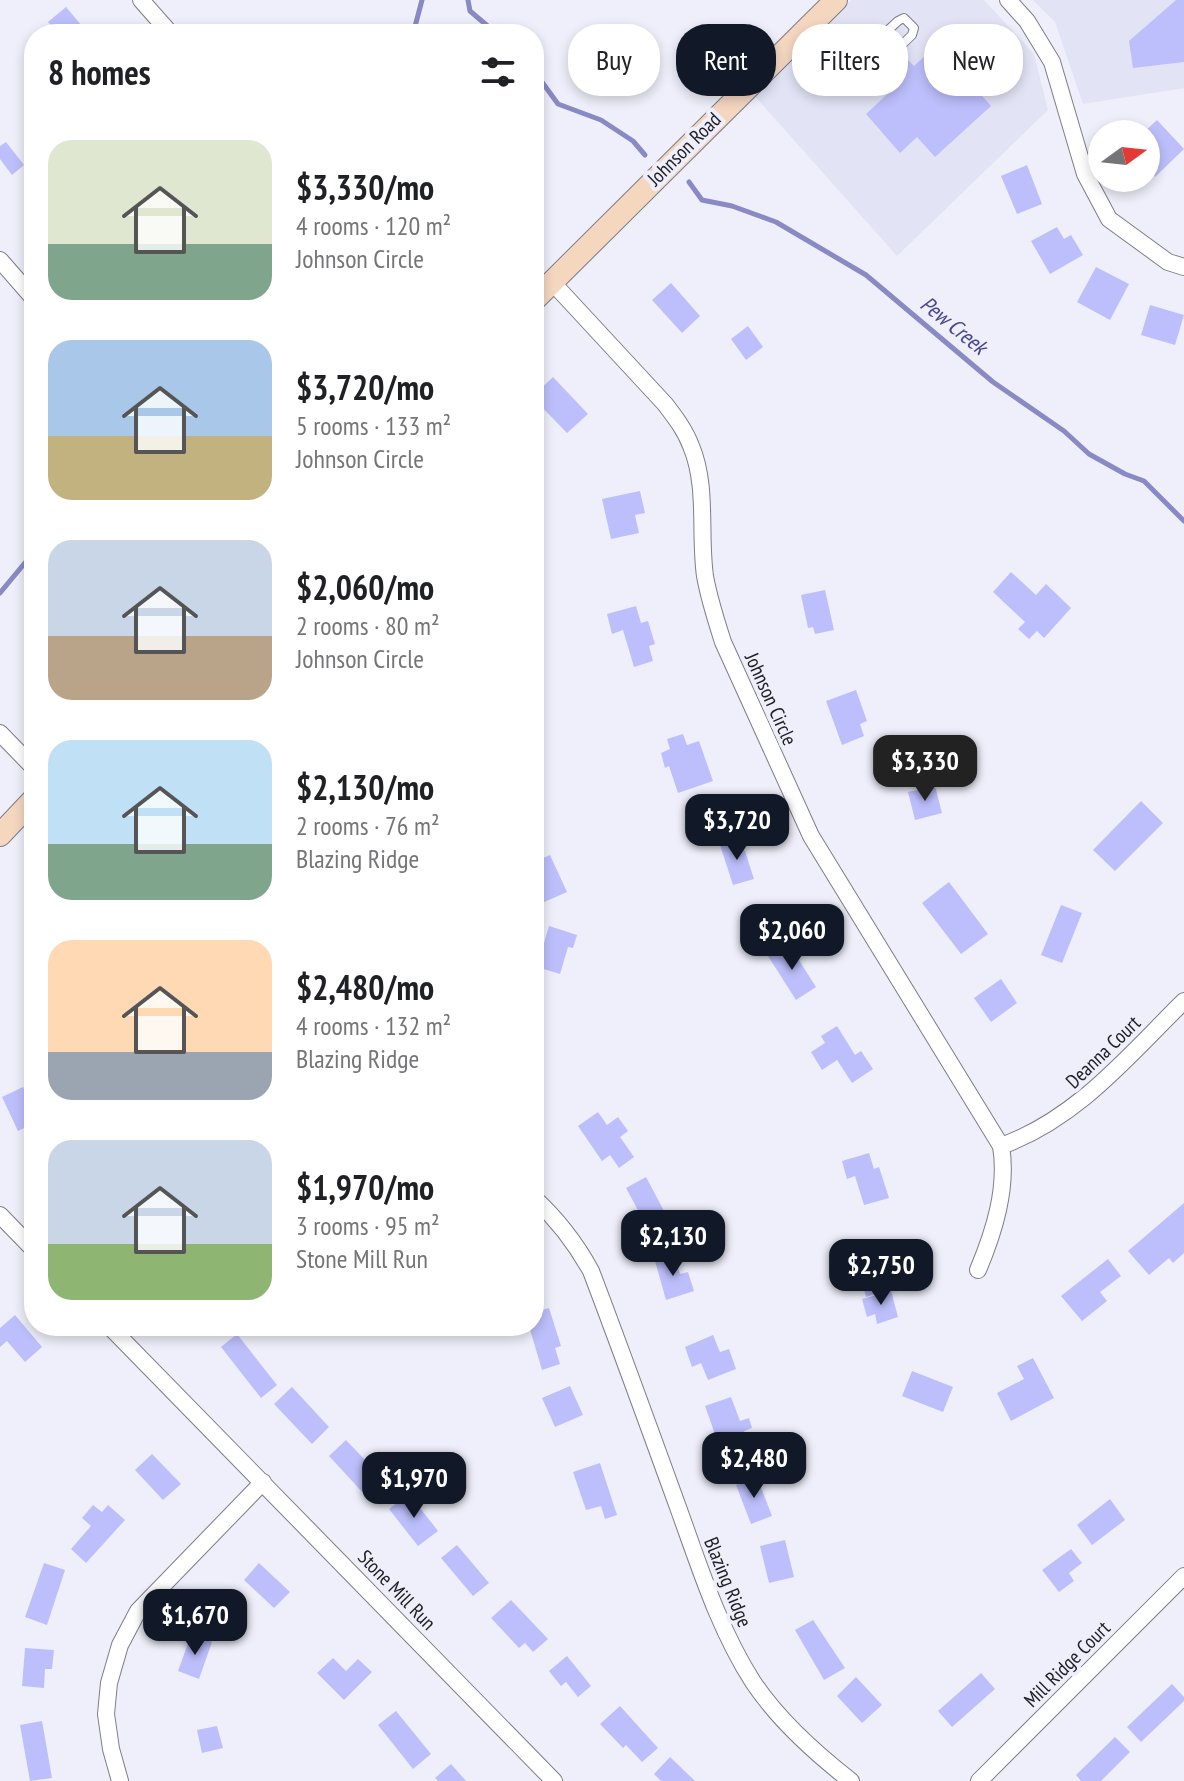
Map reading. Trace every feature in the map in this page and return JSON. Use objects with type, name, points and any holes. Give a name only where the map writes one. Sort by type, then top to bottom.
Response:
[{"type":"street","points":[[141,0],[162,24]]},
{"type":"street","name":"Johnson Road","points":[[810,24],[836,0]]},
{"type":"street","points":[[1008,0],[1027,21],[1052,62],[1085,174],[1109,219],[1168,262],[1184,267]]},
{"type":"street","name":"Johnson Road","points":[[544,290],[792,42]]},
{"type":"street","points":[[0,260],[24,288]]},
{"type":"street","name":"Johnson Circle","points":[[552,282],[680,424],[692,448],[698,471],[705,575],[723,642],[811,836],[1001,1146]]},
{"type":"street","points":[[0,733],[24,758]]},
{"type":"street","points":[[0,835],[24,810]]},
{"type":"street","name":"Deanna Court","points":[[1001,1146],[1021,1139],[1084,1101],[1184,1001]]},
{"type":"street","points":[[978,1270],[994,1232],[1004,1166],[1001,1146]]},
{"type":"street","name":"Blazing Ridge","points":[[544,1208],[565,1229],[591,1271],[727,1637],[754,1684],[787,1723],[817,1755],[851,1781]]},
{"type":"street","points":[[0,1215],[24,1240]]},
{"type":"street","name":"Stone Mill Run","points":[[119,1336],[554,1781]]},
{"type":"street","points":[[120,1781],[106,1714],[109,1683],[120,1645],[138,1611],[263,1482]]},
{"type":"street","name":"Mill Ridge Court","points":[[979,1781],[1184,1576]]},
{"type":"lane","points":[[904,18],[914,28],[912,35],[858,87],[844,71],[898,21],[904,18]]},
{"type":"shaded area","points":[[851,0],[984,0],[1006,24],[924,24],[924,96],[1023,96],[1023,42],[1034,54],[1048,110],[897,256],[755,96],[776,96],[776,70],[792,55],[792,96],[908,96],[908,24],[825,24]]},
{"type":"shaded area","points":[[1033,0],[1184,0],[1184,88],[1083,104],[1055,22]]},
{"type":"building","points":[[1176,0],[1184,0],[1184,62],[1133,68],[1129,41]]},
{"type":"building","points":[[66,7],[80,24],[50,24],[48,22]]},
{"type":"building","points":[[924,57],[924,96],[982,96],[991,106],[935,157],[917,137],[900,153],[866,114],[885,96],[908,96],[908,60],[914,66]]},
{"type":"building","points":[[1160,123],[1184,149],[1160,172]]},
{"type":"building","points":[[6,142],[24,165],[12,175],[0,159],[0,146]]},
{"type":"building","points":[[1027,165],[1042,204],[1017,214],[1001,176]]},
{"type":"building","points":[[1057,227],[1064,239],[1071,235],[1083,255],[1050,274],[1031,241]]},
{"type":"building","points":[[1096,267],[1129,284],[1110,320],[1077,302]]},
{"type":"building","points":[[671,283],[700,316],[682,333],[652,300]]},
{"type":"building","points":[[1150,305],[1184,315],[1175,345],[1141,335]]},
{"type":"building","points":[[748,326],[763,347],[746,360],[731,339]]},
{"type":"building","points":[[553,377],[588,414],[567,433],[544,409],[544,386]]},
{"type":"building","points":[[640,491],[645,513],[635,515],[639,533],[611,539],[602,499]]},
{"type":"building","points":[[1011,572],[1036,595],[1046,584],[1071,608],[1044,638],[1037,631],[1029,639],[1018,629],[1025,622],[993,592]]},
{"type":"building","points":[[825,590],[834,630],[815,634],[813,627],[808,628],[801,595]]},
{"type":"building","points":[[636,606],[641,623],[648,621],[655,644],[649,646],[653,661],[634,667],[623,630],[612,634],[607,614]]},
{"type":"building","points":[[856,690],[867,721],[860,724],[864,736],[842,745],[826,701]]},
{"type":"building","points":[[683,734],[687,745],[699,741],[713,781],[678,793],[661,753],[670,749],[667,739]]},
{"type":"building","points":[[935,786],[942,813],[915,820],[908,792]]},
{"type":"building","points":[[1141,801],[1163,823],[1115,871],[1093,850]]},
{"type":"building","points":[[741,839],[754,879],[733,885],[720,845]]},
{"type":"building","points":[[550,855],[567,892],[544,902],[544,858]]},
{"type":"building","points":[[949,882],[988,934],[961,954],[922,903]]},
{"type":"building","points":[[1061,905],[1082,913],[1062,963],[1041,955]]},
{"type":"building","points":[[549,926],[577,935],[573,948],[568,947],[560,974],[544,969],[544,943]]},
{"type":"building","points":[[788,943],[816,987],[796,1000],[768,956]]},
{"type":"building","points":[[1001,979],[1017,1003],[991,1022],[974,998]]},
{"type":"building","points":[[837,1026],[855,1055],[861,1051],[873,1069],[852,1083],[837,1060],[822,1070],[811,1052],[825,1043],[821,1036]]},
{"type":"building","points":[[23,1087],[24,1128],[18,1131],[2,1097]]},
{"type":"building","points":[[598,1112],[607,1125],[618,1117],[628,1131],[620,1137],[634,1157],[619,1168],[610,1155],[602,1161],[578,1126]]},
{"type":"building","points":[[869,1153],[874,1169],[879,1167],[889,1198],[864,1205],[855,1176],[847,1179],[842,1161]]},
{"type":"building","points":[[646,1177],[673,1228],[653,1238],[626,1188]]},
{"type":"building","points":[[1184,1203],[1184,1253],[1173,1263],[1169,1258],[1149,1275],[1128,1251]]},
{"type":"building","points":[[674,1255],[680,1274],[688,1272],[694,1291],[666,1300],[655,1261]]},
{"type":"building","points":[[1108,1259],[1121,1276],[1100,1292],[1107,1301],[1082,1321],[1061,1296]]},
{"type":"building","points":[[881,1275],[886,1290],[866,1297],[862,1281]]},
{"type":"building","points":[[891,1291],[898,1317],[877,1324],[875,1314],[867,1317],[862,1299]]},
{"type":"building","points":[[549,1308],[561,1346],[555,1348],[560,1364],[542,1370],[532,1336],[544,1336],[544,1309]]},
{"type":"building","points":[[15,1315],[24,1326],[24,1336],[33,1336],[42,1347],[25,1362],[7,1341],[0,1347],[0,1328]]},
{"type":"building","points":[[713,1335],[720,1352],[729,1349],[736,1369],[708,1380],[701,1363],[692,1367],[685,1347]]},
{"type":"building","points":[[239,1336],[277,1385],[261,1398],[221,1347]]},
{"type":"building","points":[[1033,1358],[1054,1398],[1011,1421],[997,1393],[1024,1379],[1017,1366]]},
{"type":"building","points":[[912,1371],[953,1387],[943,1412],[902,1396]]},
{"type":"building","points":[[570,1386],[583,1415],[555,1427],[542,1398]]},
{"type":"building","points":[[292,1387],[329,1427],[312,1444],[274,1404]]},
{"type":"building","points":[[731,1397],[740,1421],[749,1418],[752,1428],[744,1431],[750,1450],[732,1457],[723,1434],[716,1437],[705,1406]]},
{"type":"building","points":[[346,1440],[383,1479],[366,1496],[329,1456]]},
{"type":"building","points":[[152,1454],[181,1484],[163,1500],[135,1470]]},
{"type":"building","points":[[600,1463],[617,1515],[605,1519],[601,1506],[586,1510],[573,1472]]},
{"type":"building","points":[[757,1477],[772,1516],[751,1524],[736,1485]]},
{"type":"building","points":[[409,1494],[438,1531],[418,1546],[389,1509]]},
{"type":"building","points":[[1110,1499],[1125,1520],[1092,1545],[1077,1525]]},
{"type":"building","points":[[93,1505],[102,1512],[108,1505],[125,1520],[86,1563],[71,1549],[91,1526],[82,1518]]},
{"type":"building","points":[[785,1540],[794,1577],[769,1583],[760,1546]]},
{"type":"building","points":[[457,1545],[489,1583],[473,1596],[441,1558]]},
{"type":"building","points":[[1071,1549],[1082,1563],[1069,1573],[1074,1581],[1059,1592],[1042,1570]]},
{"type":"building","points":[[44,1563],[65,1570],[47,1625],[25,1617]]},
{"type":"building","points":[[259,1563],[290,1592],[274,1608],[244,1580]]},
{"type":"building","points":[[511,1600],[548,1639],[533,1652],[525,1643],[519,1648],[491,1618]]},
{"type":"building","points":[[813,1620],[845,1668],[824,1680],[795,1630]]},
{"type":"building","points":[[191,1635],[212,1642],[199,1679],[178,1671]]},
{"type":"building","points":[[25,1648],[54,1650],[52,1669],[45,1669],[44,1688],[22,1686]]},
{"type":"building","points":[[567,1656],[591,1686],[578,1697],[566,1682],[561,1686],[549,1671]]},
{"type":"building","points":[[333,1658],[346,1671],[358,1659],[372,1672],[344,1700],[317,1673]]},
{"type":"building","points":[[981,1673],[995,1689],[952,1727],[938,1711]]},
{"type":"building","points":[[856,1677],[882,1705],[862,1723],[837,1696]]},
{"type":"building","points":[[1172,1684],[1184,1701],[1141,1742],[1127,1727]]},
{"type":"building","points":[[620,1706],[658,1748],[642,1762],[600,1724]]},
{"type":"building","points":[[396,1711],[431,1754],[413,1769],[378,1725]]},
{"type":"building","points":[[42,1721],[52,1778],[30,1781],[20,1725]]},
{"type":"building","points":[[217,1726],[223,1748],[202,1753],[197,1730]]},
{"type":"building","points":[[1115,1737],[1130,1752],[1101,1781],[1081,1781],[1076,1775]]},
{"type":"building","points":[[670,1757],[695,1781],[661,1781],[654,1774]]},
{"type":"building","points":[[451,1764],[466,1781],[438,1781],[435,1778]]},
{"type":"waterway","points":[[416,24],[422,0]]},
{"type":"waterway","name":"Pew Creek","points":[[468,0],[470,11],[485,24]]},
{"type":"waterway","name":"Pew Creek","points":[[544,85],[558,104],[601,120],[633,141],[645,155]]},
{"type":"waterway","name":"Pew Creek","points":[[689,182],[702,200],[732,206],[776,222],[866,275],[993,382],[1064,431],[1089,454],[1144,481],[1184,521]]},
{"type":"waterway","points":[[0,593],[24,564]]}]
